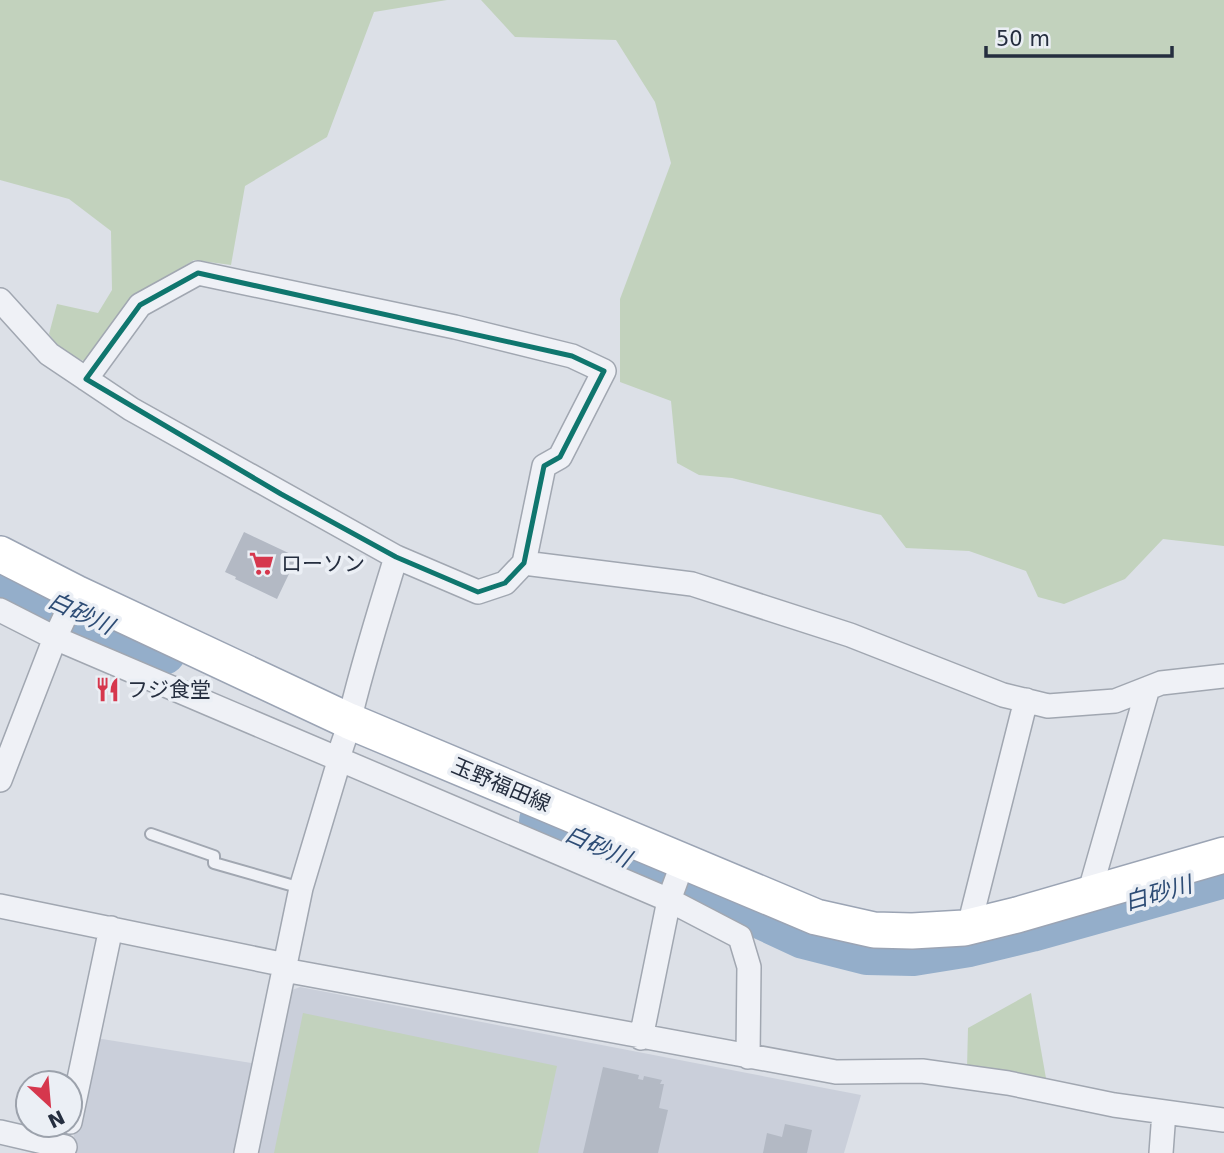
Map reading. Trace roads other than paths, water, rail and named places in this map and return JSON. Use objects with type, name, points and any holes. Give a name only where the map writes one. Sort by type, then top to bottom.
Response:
[{"type":"main road","name":"玉野福田線","points":[[0,554],[74,597],[343,741],[676,881],[816,917],[874,930],[912,931],[970,926],[1224,855]]},
{"type":"street","points":[[0,300],[49,354],[86,379],[143,416],[396,556],[478,592],[505,583],[524,563],[544,466],[560,457],[604,371],[572,356],[455,327],[198,273],[140,305],[86,379]]},
{"type":"street","points":[[246,1153],[301,888],[396,556]]},
{"type":"street","points":[[524,563],[692,584],[850,635],[1003,695],[1048,706],[1115,702],[1161,683],[1224,676]]},
{"type":"street","points":[[0,780],[9,727],[74,597]]},
{"type":"street","points":[[0,610],[343,741]]},
{"type":"street","points":[[1089,894],[1148,688]]},
{"type":"street","points":[[970,926],[1026,700]]},
{"type":"street","points":[[641,1038],[676,881],[740,937],[748,967],[748,1057]]},
{"type":"street","points":[[0,906],[285,968],[748,1057],[836,1072],[934,1073],[1007,1083],[1114,1105],[1224,1120]]},
{"type":"street","points":[[82,1069],[111,928]]},
{"type":"street","points":[[1161,1153],[1164,1112]]},
{"type":"lane","points":[[151,834],[214,856],[214,863],[301,888]]},
{"type":"waterway","name":"白砂川","points":[[0,575],[58,605],[163,652]]},
{"type":"waterway","name":"白砂川","points":[[542,821],[687,882],[804,936],[867,952],[913,953],[969,944],[1224,875]]},
{"type":"place","name":"ローソン","points":[[261,564]]},
{"type":"place","name":"フジ食堂","points":[[107,690]]}]
